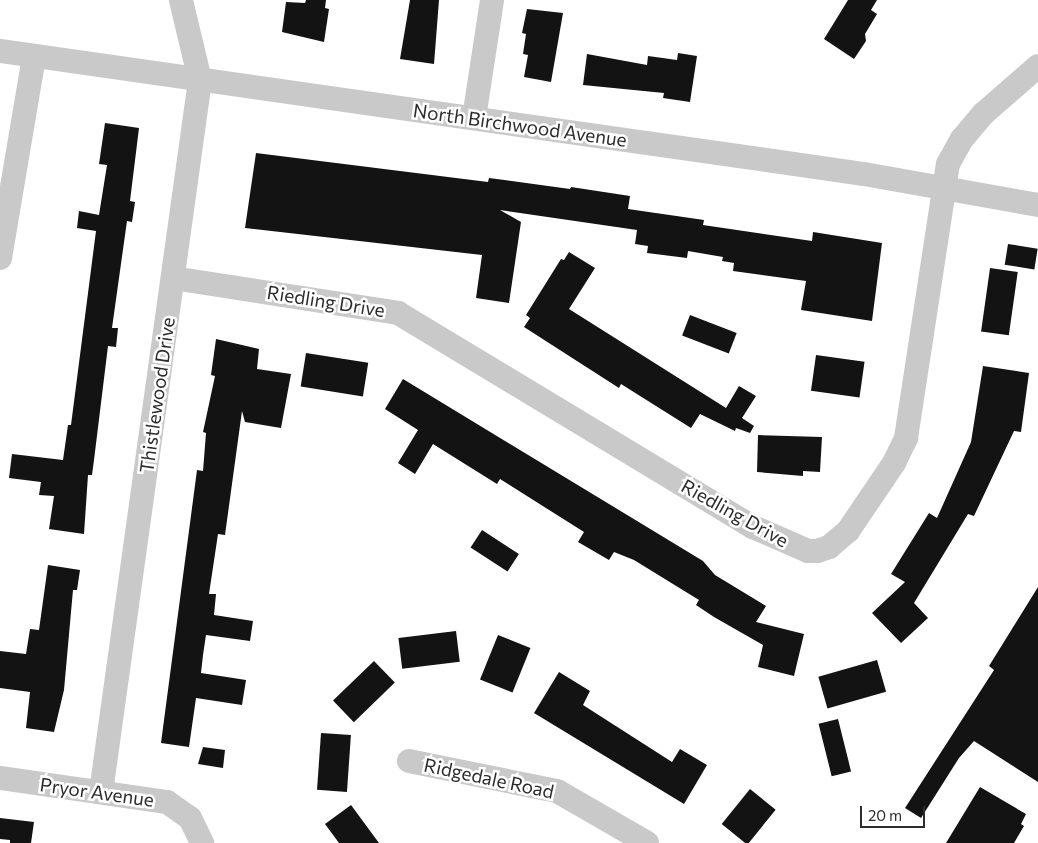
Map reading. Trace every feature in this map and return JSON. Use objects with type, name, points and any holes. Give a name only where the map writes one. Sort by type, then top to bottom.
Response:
[{"type":"street","name":"Thistlewood Drive","points":[[101,792],[200,80],[181,0]]},
{"type":"street","points":[[474,118],[492,0]]},
{"type":"street","name":"North Birchwood Avenue","points":[[0,52],[864,174],[1038,205]]},
{"type":"street","points":[[0,258],[34,56]]},
{"type":"street","name":"Riedling Drive","points":[[173,278],[384,309],[398,314],[753,527],[808,551],[817,551],[830,547],[860,515],[906,438],[948,164],[962,139],[983,114],[1038,66]]},
{"type":"street","name":"Ridgedale Road","points":[[409,761],[557,791],[647,843]]},
{"type":"street","name":"Pryor Avenue","points":[[0,778],[167,802],[190,818],[202,843]]},
{"type":"building","points":[[306,0],[326,0],[325,8],[329,9],[324,42],[282,32],[286,2],[305,3]]},
{"type":"building","points":[[410,0],[439,0],[434,64],[400,59]]},
{"type":"building","points":[[848,0],[877,0],[871,10],[877,14],[865,34],[866,41],[854,59],[824,39]]},
{"type":"building","points":[[527,9],[563,13],[551,82],[524,77],[528,55],[523,54],[526,34],[522,33]]},
{"type":"building","points":[[678,53],[697,56],[690,102],[663,98],[664,93],[583,85],[587,54],[647,65],[648,56],[677,60]]},
{"type":"building","points":[[105,123],[139,128],[130,201],[135,202],[132,222],[127,221],[112,328],[118,328],[116,347],[108,346],[92,475],[88,475],[84,534],[49,529],[54,496],[39,495],[41,482],[9,478],[12,454],[63,460],[68,425],[71,425],[96,231],[77,228],[79,211],[99,215],[107,165],[99,164]]},
{"type":"building","points":[[256,153],[488,182],[489,178],[570,189],[571,187],[630,196],[628,209],[704,220],[703,225],[812,241],[813,232],[882,243],[872,321],[801,310],[806,281],[733,271],[734,263],[722,261],[723,257],[688,251],[687,258],[647,253],[648,246],[635,244],[637,230],[500,210],[521,222],[509,303],[476,298],[482,255],[245,228]]},
{"type":"building","points":[[1008,244],[1038,249],[1034,269],[1005,265]]},
{"type":"building","points":[[569,252],[595,268],[569,309],[726,408],[739,386],[756,396],[742,418],[754,426],[750,433],[736,428],[735,431],[700,414],[691,428],[621,384],[619,388],[524,327],[530,318],[526,315],[561,259],[564,260]]},
{"type":"building","points":[[990,268],[1018,272],[1009,335],[981,331]]},
{"type":"building","points":[[690,315],[737,333],[729,353],[682,336]]},
{"type":"building","points":[[216,339],[259,349],[257,369],[291,374],[281,428],[245,422],[242,411],[225,535],[218,534],[209,594],[216,594],[214,615],[253,621],[250,641],[206,635],[203,655],[201,673],[246,680],[242,705],[196,698],[189,747],[161,743],[197,470],[203,471],[206,433],[203,432],[215,376],[211,375]]},
{"type":"building","points":[[306,353],[368,363],[363,396],[301,387]]},
{"type":"building","points":[[816,355],[865,362],[860,397],[811,391]]},
{"type":"building","points":[[983,366],[1029,373],[1021,432],[1014,431],[974,516],[968,514],[914,603],[928,618],[901,643],[872,613],[905,582],[891,574],[929,513],[937,518],[971,442]]},
{"type":"building","points":[[403,379],[703,561],[715,575],[766,606],[756,622],[804,634],[794,676],[758,667],[763,645],[714,617],[696,605],[699,600],[634,560],[614,552],[609,560],[578,542],[584,532],[500,479],[497,484],[433,444],[415,474],[398,463],[418,430],[385,409]]},
{"type":"building","points":[[758,435],[822,437],[820,472],[803,471],[803,476],[757,472]]},
{"type":"building","points":[[482,530],[519,554],[507,572],[471,548]]},
{"type":"building","points":[[48,565],[80,570],[77,590],[73,590],[64,690],[54,732],[26,728],[30,692],[0,688],[0,651],[26,654],[30,629],[39,630]]},
{"type":"building","points":[[1038,587],[1038,782],[974,741],[959,758],[921,818],[905,808],[994,670],[989,666]]},
{"type":"building","points":[[456,631],[460,662],[402,669],[398,638]]},
{"type":"building","points":[[498,635],[530,648],[512,693],[480,680]]},
{"type":"building","points":[[877,660],[886,692],[827,709],[818,677]]},
{"type":"building","points":[[374,661],[395,683],[354,722],[333,701]]},
{"type":"building","points":[[559,672],[590,691],[583,705],[672,762],[680,749],[707,765],[684,804],[534,713]]},
{"type":"building","points":[[838,719],[851,771],[832,776],[819,724]]},
{"type":"building","points":[[321,733],[351,735],[347,792],[317,790]]},
{"type":"building","points":[[203,747],[225,750],[223,768],[198,764]]},
{"type":"building","points":[[980,787],[1026,814],[1021,824],[1024,826],[1014,843],[946,843]]},
{"type":"building","points":[[750,789],[776,810],[749,843],[745,843],[722,824]]},
{"type":"building","points":[[351,805],[379,843],[339,843],[325,824]]},
{"type":"building","points":[[0,818],[34,822],[31,843],[10,843],[10,840],[0,839]]}]
